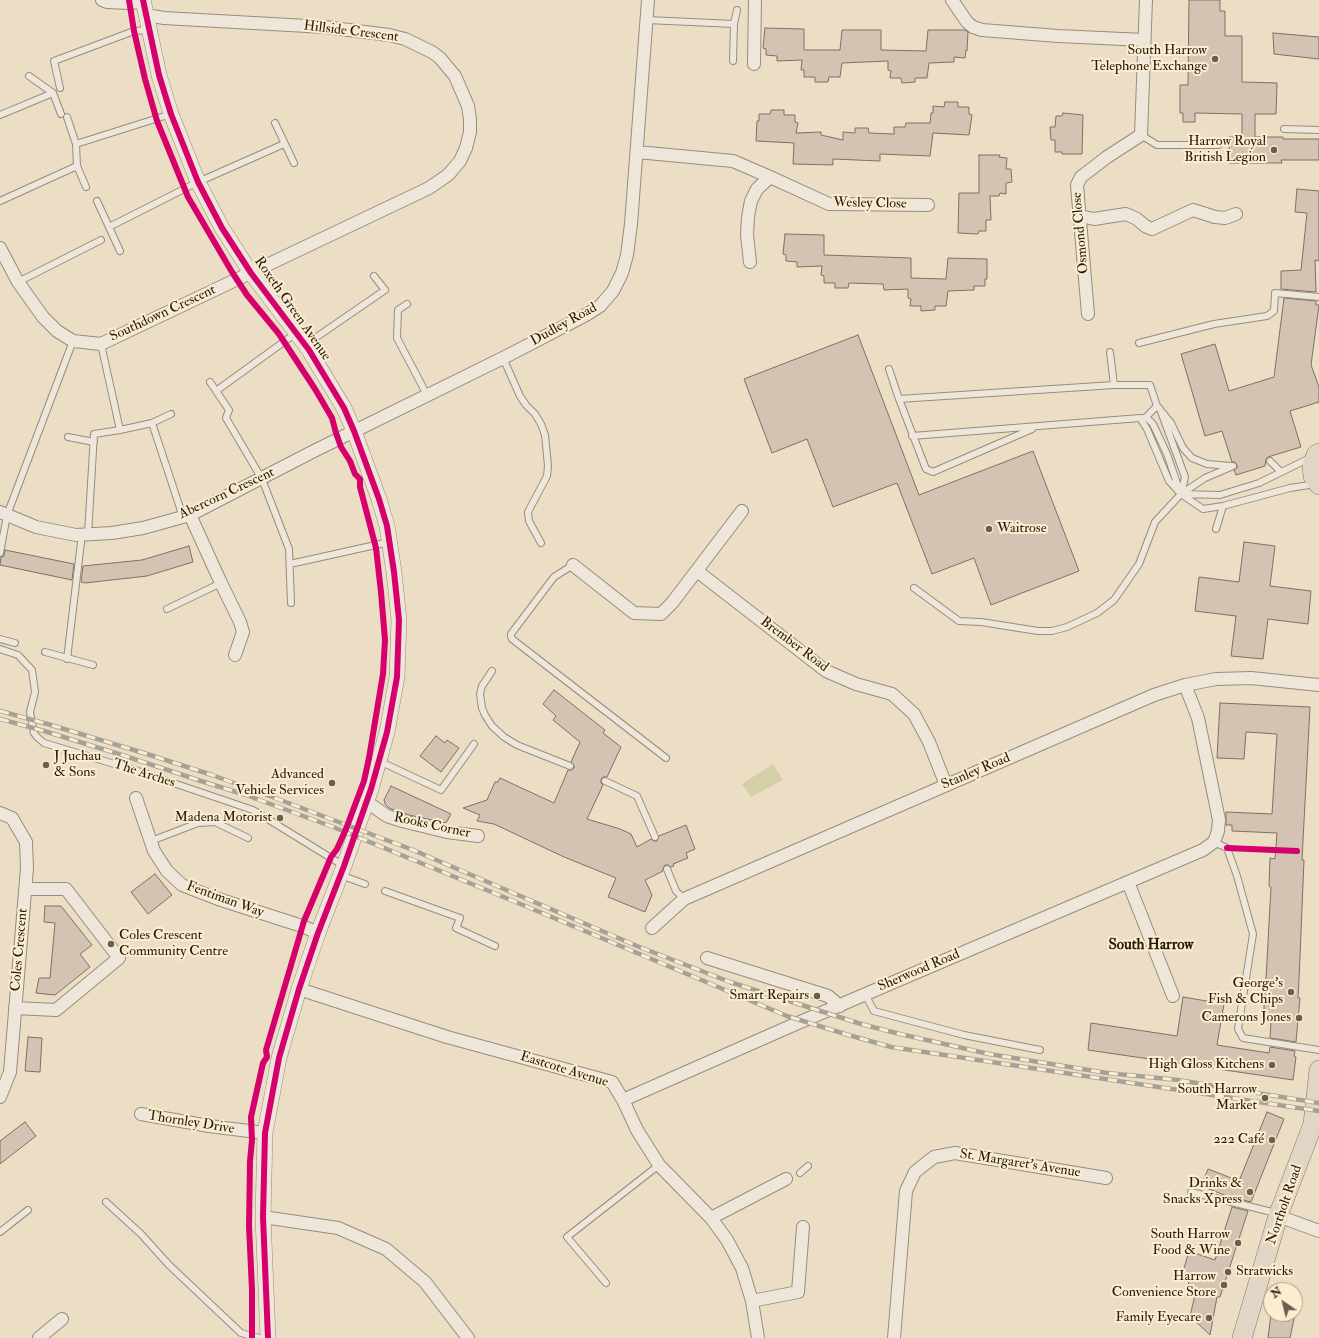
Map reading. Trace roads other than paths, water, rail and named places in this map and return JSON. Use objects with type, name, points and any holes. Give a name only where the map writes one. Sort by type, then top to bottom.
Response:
[{"type":"main road","points":[[1318,454],[1312,466],[1313,476],[1318,484]]},
{"type":"main road","name":"Northolt Road","points":[[1242,1338],[1279,1215],[1313,1124],[1319,1070]]},
{"type":"street","points":[[102,0],[107,2],[129,3],[144,6]]},
{"type":"street","name":"Dudley Road","points":[[354,431],[503,358],[586,315],[600,306],[613,291],[622,273],[627,255],[631,224],[648,0]]},
{"type":"street","points":[[754,64],[755,0]]},
{"type":"street","points":[[952,0],[967,22],[973,27],[982,30],[1058,36],[1144,40]]},
{"type":"street","points":[[1141,135],[1146,0]]},
{"type":"street","name":"Roxeth Green Avenue","points":[[144,6],[159,75],[171,114],[198,182],[222,228],[251,273],[301,339],[344,408],[354,431],[380,499],[387,526],[399,620],[397,677],[387,732],[367,802],[318,933],[299,989],[279,1058],[266,1134],[263,1217],[268,1338]]},
{"type":"street","name":"Hillside Crescent","points":[[144,6],[164,18],[325,27],[389,35],[405,39],[417,44],[440,58],[455,76],[463,91],[468,106],[470,132],[466,148],[460,161],[448,175],[429,188],[251,273]]},
{"type":"street","name":"Osmond Close","points":[[1088,314],[1076,185],[1081,177],[1107,157],[1141,135]]},
{"type":"street","name":"Wesley Close","points":[[637,152],[732,162],[770,177],[829,204],[928,205]]},
{"type":"street","points":[[750,262],[747,235],[751,201],[757,188],[770,177]]},
{"type":"street","points":[[1080,216],[1094,219],[1126,214],[1138,219],[1145,226],[1152,229],[1193,210],[1215,217],[1225,218],[1236,214]]},
{"type":"street","name":"Southdown Crescent","points":[[1,253],[18,282],[43,317],[57,331],[73,341],[101,344],[251,273]]},
{"type":"street","name":"Abercorn Crescent","points":[[4,514],[36,527],[76,535],[112,533],[143,528],[186,516],[354,431]]},
{"type":"street","points":[[572,565],[634,613],[661,614],[672,603],[742,511]]},
{"type":"street","points":[[186,516],[240,622],[243,632],[234,655]]},
{"type":"street","name":"Brember Road","points":[[697,571],[826,671],[856,684],[892,694],[914,714],[929,742],[946,785]]},
{"type":"street","name":"Stanley Road","points":[[652,928],[684,899],[1154,695],[1185,685],[1216,679],[1251,678],[1319,685]]},
{"type":"street","points":[[1185,685],[1198,718],[1219,820],[1218,831],[1214,842]]},
{"type":"street","name":"Fentiman Way","points":[[136,798],[154,851],[168,871],[182,885],[218,899],[302,926],[318,933]]},
{"type":"street","name":"Rooks Corner","points":[[367,802],[387,816],[447,832],[478,836]]},
{"type":"street","name":"Coles Crescent","points":[[0,813],[12,818],[26,842],[25,889],[10,1072],[0,1097]]},
{"type":"street","name":"Sherwood Road","points":[[623,1100],[865,994],[1203,850],[1214,842]]},
{"type":"street","points":[[1128,882],[1173,996]]},
{"type":"street","points":[[15,1008],[56,1010],[119,958],[66,889],[25,889]]},
{"type":"street","points":[[707,958],[828,996],[840,1006]]},
{"type":"street","name":"Eastcote Avenue","points":[[299,989],[447,1037],[612,1082],[623,1100],[637,1130],[660,1165],[711,1218],[727,1240],[742,1268],[752,1301],[758,1338]]},
{"type":"street","name":"Thornley Drive","points":[[141,1114],[266,1134]]},
{"type":"street","name":"St. Margaret's Avenue","points":[[894,1338],[906,1192],[915,1172],[934,1157],[956,1153],[1106,1178]]},
{"type":"street","points":[[711,1218],[786,1179]]},
{"type":"street","points":[[1279,1215],[1319,1231]]},
{"type":"street","points":[[263,1217],[338,1228],[386,1249],[425,1282],[468,1338]]},
{"type":"street","points":[[752,1301],[798,1292],[803,1227]]},
{"type":"street","points":[[39,1338],[62,1319]]},
{"type":"lane","points":[[733,61],[734,24],[737,10]]},
{"type":"lane","points":[[647,20],[734,24]]},
{"type":"lane","points":[[60,88],[54,61],[134,31],[149,30]]},
{"type":"lane","points":[[29,76],[53,93],[76,144],[77,166],[86,187]]},
{"type":"lane","points":[[0,115],[53,93]]},
{"type":"lane","points":[[76,144],[171,114]]},
{"type":"lane","points":[[275,123],[294,163]]},
{"type":"lane","points":[[1284,129],[1319,130]]},
{"type":"lane","points":[[1141,135],[1157,145],[1218,145]]},
{"type":"lane","points":[[109,227],[198,182],[284,144]]},
{"type":"lane","points":[[0,201],[77,166]]},
{"type":"lane","points":[[97,201],[120,251]]},
{"type":"lane","points":[[18,282],[101,240]]},
{"type":"lane","points":[[216,391],[385,290],[374,276]]},
{"type":"lane","points":[[1139,343],[1214,324],[1267,316],[1274,311],[1275,293],[1319,297]]},
{"type":"lane","points":[[407,304],[398,310],[397,338],[427,395]]},
{"type":"lane","points":[[0,553],[4,514],[73,341]]},
{"type":"lane","points":[[101,344],[120,430]]},
{"type":"lane","points":[[1110,352],[1114,385]]},
{"type":"lane","points":[[503,358],[520,396],[535,414],[545,435],[548,466],[547,476],[528,512],[528,521],[541,543]]},
{"type":"lane","points":[[889,369],[912,436],[926,469],[933,472],[1037,426]]},
{"type":"lane","points":[[210,382],[229,410],[226,418],[262,478],[289,549],[291,603]]},
{"type":"lane","points":[[899,399],[1114,385],[1150,385],[1185,477],[1181,494]]},
{"type":"lane","points":[[912,436],[1143,418],[1158,408]]},
{"type":"lane","points":[[914,588],[959,621],[981,622],[1052,631],[1067,627],[1097,613],[1114,600],[1139,564],[1155,522],[1181,494],[1205,478],[1233,466],[1207,464],[1192,458],[1183,448],[1171,423],[1158,408]]},
{"type":"lane","points":[[67,658],[85,534],[94,434],[152,423],[171,414]]},
{"type":"lane","points":[[1143,418],[1169,480],[1181,494],[1203,509],[1223,506],[1290,488],[1318,484]]},
{"type":"lane","points":[[152,423],[186,516]]},
{"type":"lane","points":[[68,437],[94,442]]},
{"type":"lane","points":[[1181,494],[1220,495],[1259,483],[1299,462],[1318,454]]},
{"type":"lane","points":[[1270,461],[1281,472]]},
{"type":"lane","points":[[1216,529],[1223,506]]},
{"type":"lane","points":[[290,564],[389,542]]},
{"type":"lane","points":[[572,565],[554,577],[511,634],[511,637],[666,758]]},
{"type":"lane","points":[[167,609],[221,583]]},
{"type":"lane","points":[[0,638],[15,643]]},
{"type":"lane","name":"The Arches","points":[[0,649],[18,655],[32,670],[35,692],[30,712],[34,732],[44,743],[138,771],[253,810],[342,870],[366,884]]},
{"type":"lane","points":[[45,652],[93,665]]},
{"type":"lane","points":[[492,671],[482,686],[480,694],[482,708],[492,726],[504,737],[517,745],[570,766]]},
{"type":"lane","points":[[379,761],[441,790],[474,744]]},
{"type":"lane","points":[[605,780],[637,796],[655,838]]},
{"type":"lane","points":[[151,841],[198,823],[215,822],[248,838]]},
{"type":"lane","points":[[1214,842],[1227,848],[1237,876],[1252,934],[1238,1029],[1243,1038],[1319,1050]]},
{"type":"lane","points":[[667,869],[676,891],[684,899]]},
{"type":"lane","points":[[385,891],[460,918],[456,928],[495,946]]},
{"type":"lane","points":[[865,994],[874,1011],[964,1035],[1040,1050]]},
{"type":"lane","points":[[606,1283],[567,1238],[660,1165]]},
{"type":"lane","points":[[800,1173],[808,1166]]},
{"type":"lane","points":[[1191,1192],[1279,1215]]},
{"type":"lane","points":[[106,1202],[141,1234],[169,1265],[241,1332],[259,1338]]},
{"type":"lane","points":[[0,1232],[28,1210]]},
{"type":"railway","points":[[0,711],[51,725],[212,775],[413,850],[637,946],[730,982],[861,1024],[989,1054],[1107,1073],[1178,1080],[1319,1103]]},
{"type":"railway","points":[[0,719],[122,755],[246,795],[333,827],[787,1016],[845,1034],[891,1047],[1319,1111]]},
{"type":"place","name":"South Harrow Telephone Exchange","points":[[1215,59]]},
{"type":"place","name":"Harrow Royal British Legion","points":[[1274,150]]},
{"type":"place","name":"Waitrose","points":[[989,529]]},
{"type":"place","name":"J Juchau & Sons","points":[[46,765]]},
{"type":"place","name":"Advanced Vehicle Services","points":[[332,783]]},
{"type":"place","name":"Madena Motorist","points":[[280,818]]},
{"type":"place","name":"Coles Crescent Community Centre","points":[[111,944]]},
{"type":"place","name":"George's Fish & Chips","points":[[1291,992]]},
{"type":"place","name":"Smart Repairs","points":[[817,996]]},
{"type":"place","name":"Camerons Jones","points":[[1299,1018]]},
{"type":"place","name":"High Gloss Kitchens","points":[[1272,1065]]},
{"type":"place","name":"South Harrow Market","points":[[1265,1098]]},
{"type":"place","name":"222 Café","points":[[1272,1140]]},
{"type":"place","name":"Drinks & Snacks Xpress","points":[[1250,1192]]},
{"type":"place","name":"South Harrow Food & Wine","points":[[1238,1243]]},
{"type":"place","name":"Stratwicks","points":[[1228,1272]]},
{"type":"place","name":"Harrow Convenience Store","points":[[1224,1285]]},
{"type":"place","name":"Family Eyecare","points":[[1209,1318]]},
{"type":"district","name":"South Harrow","points":[[1151,946]]}]
